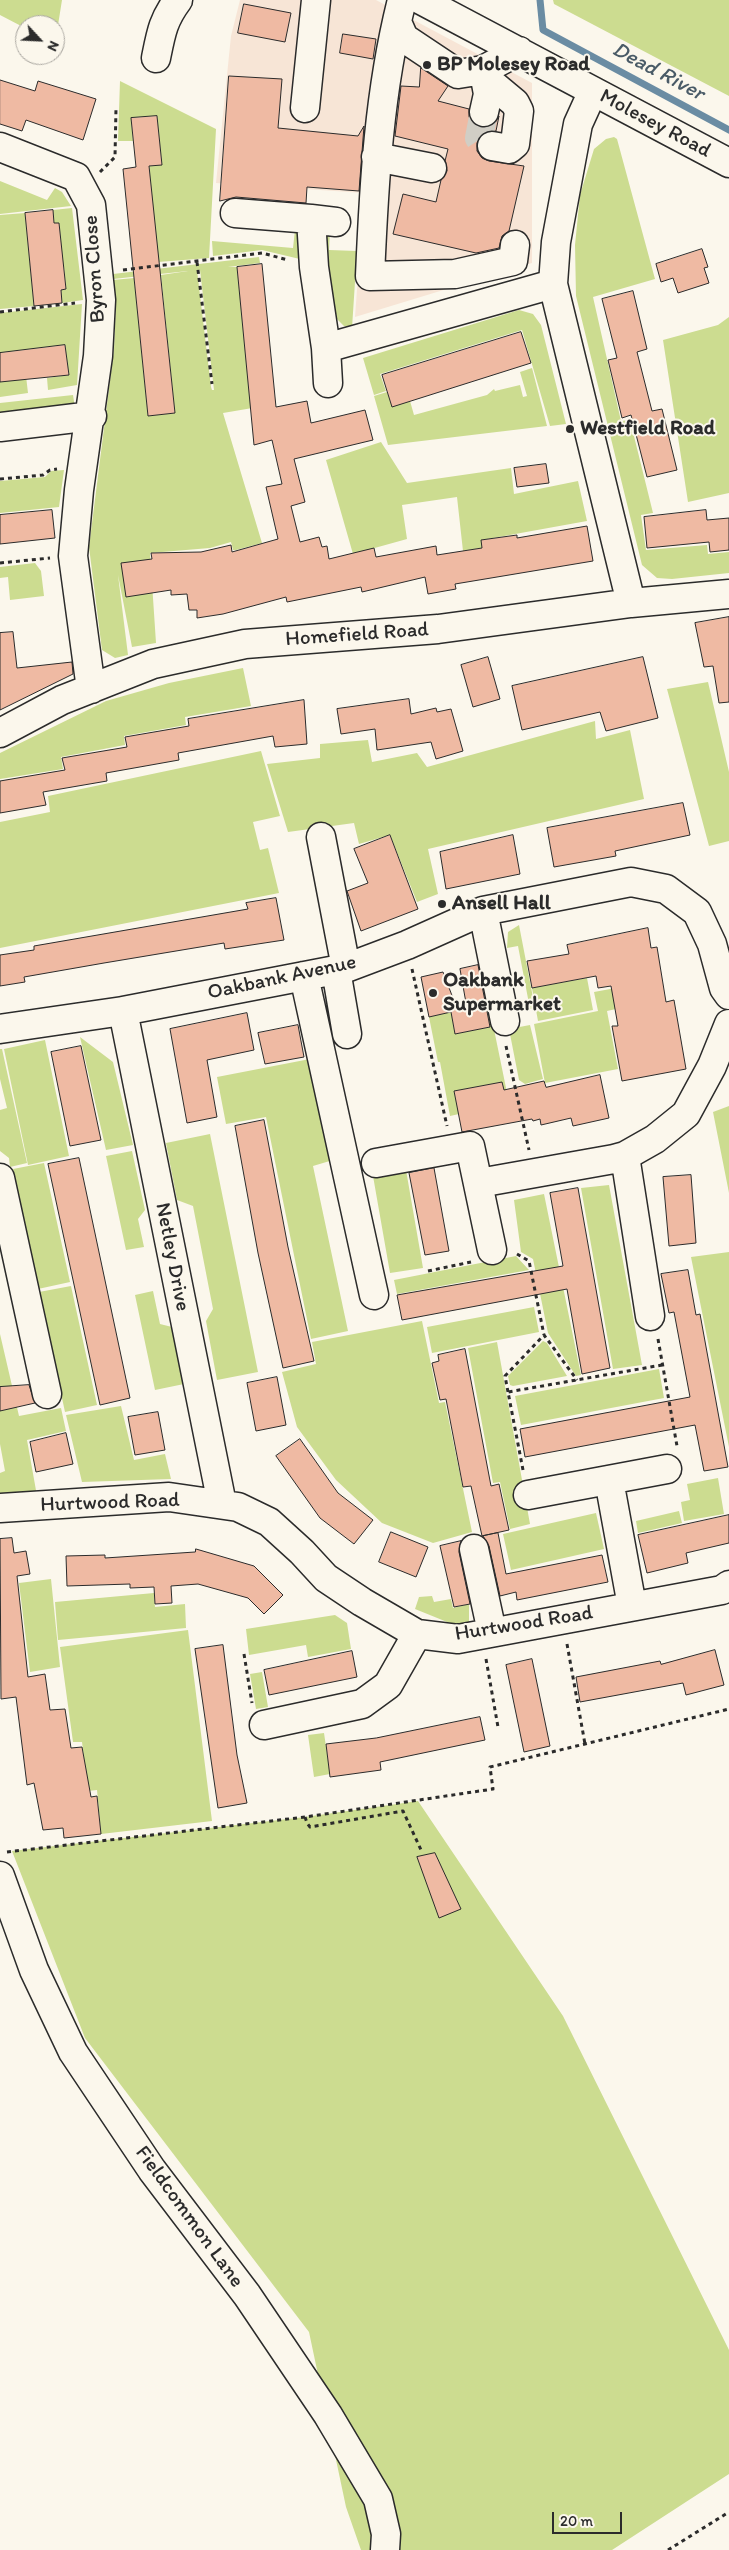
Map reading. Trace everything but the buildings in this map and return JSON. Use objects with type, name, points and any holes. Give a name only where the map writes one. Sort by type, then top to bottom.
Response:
[{"type":"street","points":[[156,58],[166,15],[178,0]]},
{"type":"street","points":[[305,108],[316,0]]},
{"type":"street","name":"Molesey Road","points":[[421,0],[729,163]]},
{"type":"street","points":[[400,11],[404,38],[458,74],[484,74],[519,52]]},
{"type":"street","points":[[400,11],[386,73],[376,157],[370,276],[455,274],[513,261],[515,245]]},
{"type":"street","points":[[484,74],[488,94],[484,112]]},
{"type":"street","points":[[484,74],[515,103],[519,111],[515,144],[509,149],[492,146]]},
{"type":"street","points":[[593,92],[578,124],[556,242],[553,284],[631,604]]},
{"type":"street","name":"Byron Close","points":[[0,147],[66,171],[76,177],[91,205],[101,300],[92,416],[82,466],[73,556],[91,689]]},
{"type":"street","points":[[376,157],[432,168]]},
{"type":"street","points":[[235,213],[324,220],[314,263],[326,348],[328,383]]},
{"type":"street","points":[[326,348],[553,284]]},
{"type":"street","points":[[0,427],[92,416]]},
{"type":"street","name":"Homefield Road","points":[[0,733],[62,700],[153,664],[244,644],[438,629],[631,604],[729,594]]},
{"type":"street","points":[[321,837],[341,969],[347,1034]]},
{"type":"street","name":"Oakbank Avenue","points":[[0,1029],[123,1011],[341,969],[407,945],[483,911],[631,882],[666,889],[697,912],[712,944],[724,988],[729,995]]},
{"type":"street","points":[[483,911],[505,1021]]},
{"type":"street","points":[[304,976],[374,1295]]},
{"type":"street","name":"Netley Drive","points":[[123,1011],[222,1504]]},
{"type":"street","points":[[479,1183],[625,1156],[655,1139],[686,1114],[712,1066],[729,1024]]},
{"type":"street","points":[[376,1163],[470,1146],[493,1253]]},
{"type":"street","points":[[625,1156],[650,1316]]},
{"type":"street","points":[[0,1178],[47,1394]]},
{"type":"street","points":[[528,1495],[667,1469]]},
{"type":"street","points":[[609,1480],[632,1606]]},
{"type":"street","name":"Hurtwood Road","points":[[0,1508],[169,1497],[238,1506],[269,1522],[326,1578],[362,1602],[417,1634],[458,1639],[722,1590],[729,1585]]},
{"type":"street","points":[[474,1549],[487,1633]]},
{"type":"street","points":[[264,1725],[362,1704],[388,1685],[417,1634]]},
{"type":"street","name":"Fieldcommon Lane","points":[[0,1876],[34,1970],[73,2052],[152,2170],[247,2296],[328,2415],[378,2499],[386,2534],[385,2550]]},
{"type":"path","points":[[83,189],[115,157],[116,108]]},
{"type":"path","points":[[98,273],[262,253],[314,263]]},
{"type":"path","points":[[197,262],[212,384]]},
{"type":"path","points":[[0,312],[101,300]]},
{"type":"path","points":[[0,479],[44,476],[50,470],[82,466]]},
{"type":"path","points":[[0,564],[73,556]]},
{"type":"path","points":[[407,945],[452,1149]]},
{"type":"path","points":[[505,1021],[506,1026],[502,1026],[534,1173]]},
{"type":"path","points":[[428,1271],[493,1253],[517,1253],[529,1261],[544,1335],[577,1380]]},
{"type":"path","points":[[650,1316],[654,1316],[680,1466],[667,1469]]},
{"type":"path","points":[[528,1495],[505,1376],[544,1335]]},
{"type":"path","points":[[508,1392],[662,1365]]},
{"type":"path","points":[[562,1619],[585,1744]]},
{"type":"path","points":[[487,1633],[498,1727]]},
{"type":"path","points":[[244,1654],[255,1726],[264,1725]]},
{"type":"path","points":[[0,1852],[305,1817],[493,1789],[490,1767],[729,1709]]},
{"type":"path","points":[[305,1817],[306,1823],[310,1827],[403,1811],[422,1852]]},
{"type":"path","points":[[668,2550],[729,2512]]},
{"type":"shaded area","points":[[240,0],[376,0],[532,83],[532,263],[355,317],[364,193],[216,183],[231,36]]},
{"type":"green space","points":[[0,0],[62,0],[60,15],[15,15],[15,23],[0,15]]},
{"type":"green space","points":[[553,0],[729,0],[729,96],[554,4]]},
{"type":"green space","points":[[120,81],[216,129],[209,258],[158,262],[149,166],[162,164],[157,116],[131,118],[133,141],[118,141]]},
{"type":"green space","points":[[614,137],[617,139],[655,279],[593,297],[621,421],[630,420],[653,513],[641,515],[646,550],[707,545],[708,554],[729,552],[729,573],[672,579],[657,578],[642,565],[576,296],[575,245],[580,195],[594,149],[606,139]]},
{"type":"green space","points":[[0,181],[47,200],[55,188],[62,192],[71,206],[0,214]]},
{"type":"green space","points":[[72,208],[83,300],[62,303],[61,290],[66,289],[64,267],[58,268],[56,241],[61,241],[59,223],[54,223],[53,210]]},
{"type":"green space","points":[[25,213],[34,306],[0,309],[0,215]]},
{"type":"green space","points":[[295,230],[302,230],[304,260],[262,250],[213,256],[212,241],[293,248]]},
{"type":"green space","points":[[330,232],[329,250],[357,251],[352,328],[344,326],[337,319],[321,233]]},
{"type":"green space","points":[[259,257],[260,263],[228,267],[237,267],[250,400],[275,398],[276,404],[223,413],[262,543],[236,550],[233,550],[231,542],[210,548],[150,553],[156,643],[132,647],[118,575],[128,655],[115,658],[102,650],[89,547],[114,349],[116,303],[113,280],[134,278],[148,416],[175,413],[161,275],[188,271],[113,279],[113,274]],"holes":[[[197,270],[200,270],[214,390],[211,387]]]},
{"type":"green space","points":[[82,304],[77,385],[48,390],[47,378],[69,375],[65,345],[0,353],[0,313]]},
{"type":"green space","points":[[519,310],[533,314],[541,325],[566,424],[550,426],[522,330],[380,374],[386,391],[374,395],[363,358]]},
{"type":"green space","points":[[729,317],[729,493],[688,502],[663,340],[718,325]]},
{"type":"green space","points":[[532,368],[547,426],[388,445],[374,396],[387,392],[392,406],[410,401],[414,415],[487,395],[494,389],[495,391],[520,385],[523,397],[527,396],[520,372]]},
{"type":"green space","points":[[26,376],[28,393],[0,397],[0,382]]},
{"type":"green space","points":[[73,395],[75,408],[0,416],[0,403]]},
{"type":"green space","points":[[381,442],[407,483],[511,468],[514,494],[578,481],[587,521],[482,540],[482,548],[463,551],[457,497],[402,505],[407,539],[353,554],[326,460]]},
{"type":"green space","points":[[64,470],[59,507],[0,513],[0,481],[45,477],[51,471]]},
{"type":"green space","points":[[35,563],[41,571],[44,596],[10,600],[8,577],[0,578],[0,567]]},
{"type":"green space","points":[[243,668],[251,706],[185,717],[186,725],[124,736],[125,745],[61,757],[63,769],[0,779],[0,753],[106,701],[169,683]]},
{"type":"green space","points":[[708,682],[729,772],[729,841],[709,846],[667,689]]},
{"type":"green space","points":[[595,721],[596,739],[630,730],[644,799],[428,849],[438,894],[417,902],[390,835],[359,844],[354,823],[288,832],[267,764],[320,758],[320,744],[368,740],[372,762],[417,753],[427,767]]},
{"type":"green space","points":[[261,751],[280,816],[253,822],[260,850],[268,848],[279,893],[0,948],[0,822],[50,812],[48,796]]},
{"type":"green space","points":[[519,925],[535,1008],[530,1009],[518,946],[507,948],[508,932]]},
{"type":"green space","points":[[587,978],[593,1010],[538,1021],[532,988]]},
{"type":"green space","points":[[621,987],[625,1007],[607,1011],[618,1069],[545,1083],[534,1024],[598,1011],[594,992]]},
{"type":"green space","points":[[486,1005],[489,1005],[513,1122],[510,1123],[502,1082],[454,1091],[459,1114],[450,1116],[440,1062],[438,1062],[429,1017],[451,1012],[455,1034],[490,1027]]},
{"type":"green space","points":[[530,1025],[543,1079],[525,1084],[519,1080],[509,1029]]},
{"type":"green space","points":[[80,1037],[113,1062],[133,1145],[106,1150]]},
{"type":"green space","points":[[45,1040],[69,1156],[28,1165],[4,1049]]},
{"type":"green space","points":[[0,1049],[2,1049],[27,1163],[10,1167],[9,1158],[0,1151],[0,1110],[7,1108],[0,1079]]},
{"type":"green space","points":[[310,1059],[333,1160],[313,1166],[348,1331],[311,1339],[266,1117],[226,1124],[217,1077]]},
{"type":"green space","points":[[729,1106],[729,1193],[713,1112]]},
{"type":"green space","points":[[210,1134],[258,1372],[217,1380],[206,1321],[213,1309],[193,1206],[177,1200],[166,1143]]},
{"type":"green space","points":[[132,1151],[145,1210],[138,1219],[144,1247],[126,1250],[106,1156]]},
{"type":"green space","points":[[44,1163],[70,1282],[38,1289],[13,1169]]},
{"type":"green space","points":[[406,1170],[423,1268],[390,1273],[373,1176]]},
{"type":"green space","points":[[609,1185],[642,1365],[613,1369],[581,1188]]},
{"type":"green space","points":[[544,1194],[581,1375],[576,1376],[548,1333],[533,1259],[521,1252],[514,1200]]},
{"type":"green space","points":[[729,1252],[729,1447],[691,1257]]},
{"type":"green space","points":[[516,1256],[529,1270],[397,1294],[394,1280]]},
{"type":"green space","points":[[71,1286],[97,1405],[65,1412],[39,1292]]},
{"type":"green space","points":[[153,1291],[160,1324],[172,1327],[184,1384],[155,1390],[135,1295]]},
{"type":"green space","points":[[534,1307],[539,1332],[432,1353],[427,1327]]},
{"type":"green space","points":[[422,1321],[439,1403],[445,1402],[472,1532],[433,1543],[382,1523],[336,1480],[297,1427],[282,1372],[316,1364],[312,1342]]},
{"type":"green space","points":[[0,1334],[19,1416],[61,1408],[66,1431],[27,1440],[37,1496],[0,1497],[0,1473],[5,1471],[0,1444]]},
{"type":"green space","points":[[543,1341],[547,1343],[567,1376],[510,1385],[508,1376]]},
{"type":"green space","points":[[497,1342],[530,1524],[510,1529],[500,1482],[493,1483],[468,1348]]},
{"type":"green space","points":[[659,1369],[664,1398],[521,1425],[515,1396]]},
{"type":"green space","points":[[121,1406],[134,1460],[165,1454],[171,1479],[82,1482],[66,1415]]},
{"type":"green space","points":[[718,1478],[724,1514],[684,1521],[681,1502],[690,1500],[687,1484]]},
{"type":"green space","points":[[679,1511],[682,1523],[638,1533],[636,1521]]},
{"type":"green space","points":[[596,1513],[604,1549],[511,1570],[503,1534]]},
{"type":"green space","points":[[51,1579],[60,1667],[30,1672],[19,1583]]},
{"type":"green space","points":[[154,1593],[155,1607],[185,1604],[186,1628],[58,1640],[55,1602]]},
{"type":"green space","points":[[432,1596],[434,1602],[451,1599],[453,1608],[469,1604],[469,1625],[462,1628],[415,1609],[419,1597]]},
{"type":"green space","points":[[335,1615],[347,1623],[351,1649],[308,1657],[306,1645],[249,1655],[246,1629]]},
{"type":"green space","points":[[188,1630],[212,1821],[101,1834],[97,1790],[88,1791],[82,1742],[73,1742],[60,1647]]},
{"type":"green space","points":[[262,1672],[268,1707],[256,1709],[250,1674]]},
{"type":"green space","points":[[324,1733],[330,1774],[314,1777],[308,1735]]},
{"type":"green space","points":[[418,1801],[563,2016],[729,2350],[729,2474],[612,2550],[361,2550],[346,2507],[309,2332],[85,2038],[12,1851],[305,1817]]},
{"type":"waterway","name":"Dead River","points":[[540,0],[543,30],[729,130]]},
{"type":"tunnel","points":[[484,112],[479,138],[483,144],[492,146]]},
{"type":"place","name":"BP Molesey Road","points":[[427,65]]},
{"type":"place","name":"Westfield Road","points":[[570,429]]},
{"type":"place","name":"Ansell Hall","points":[[442,904]]},
{"type":"place","name":"Oakbank Supermarket","points":[[433,993]]}]
